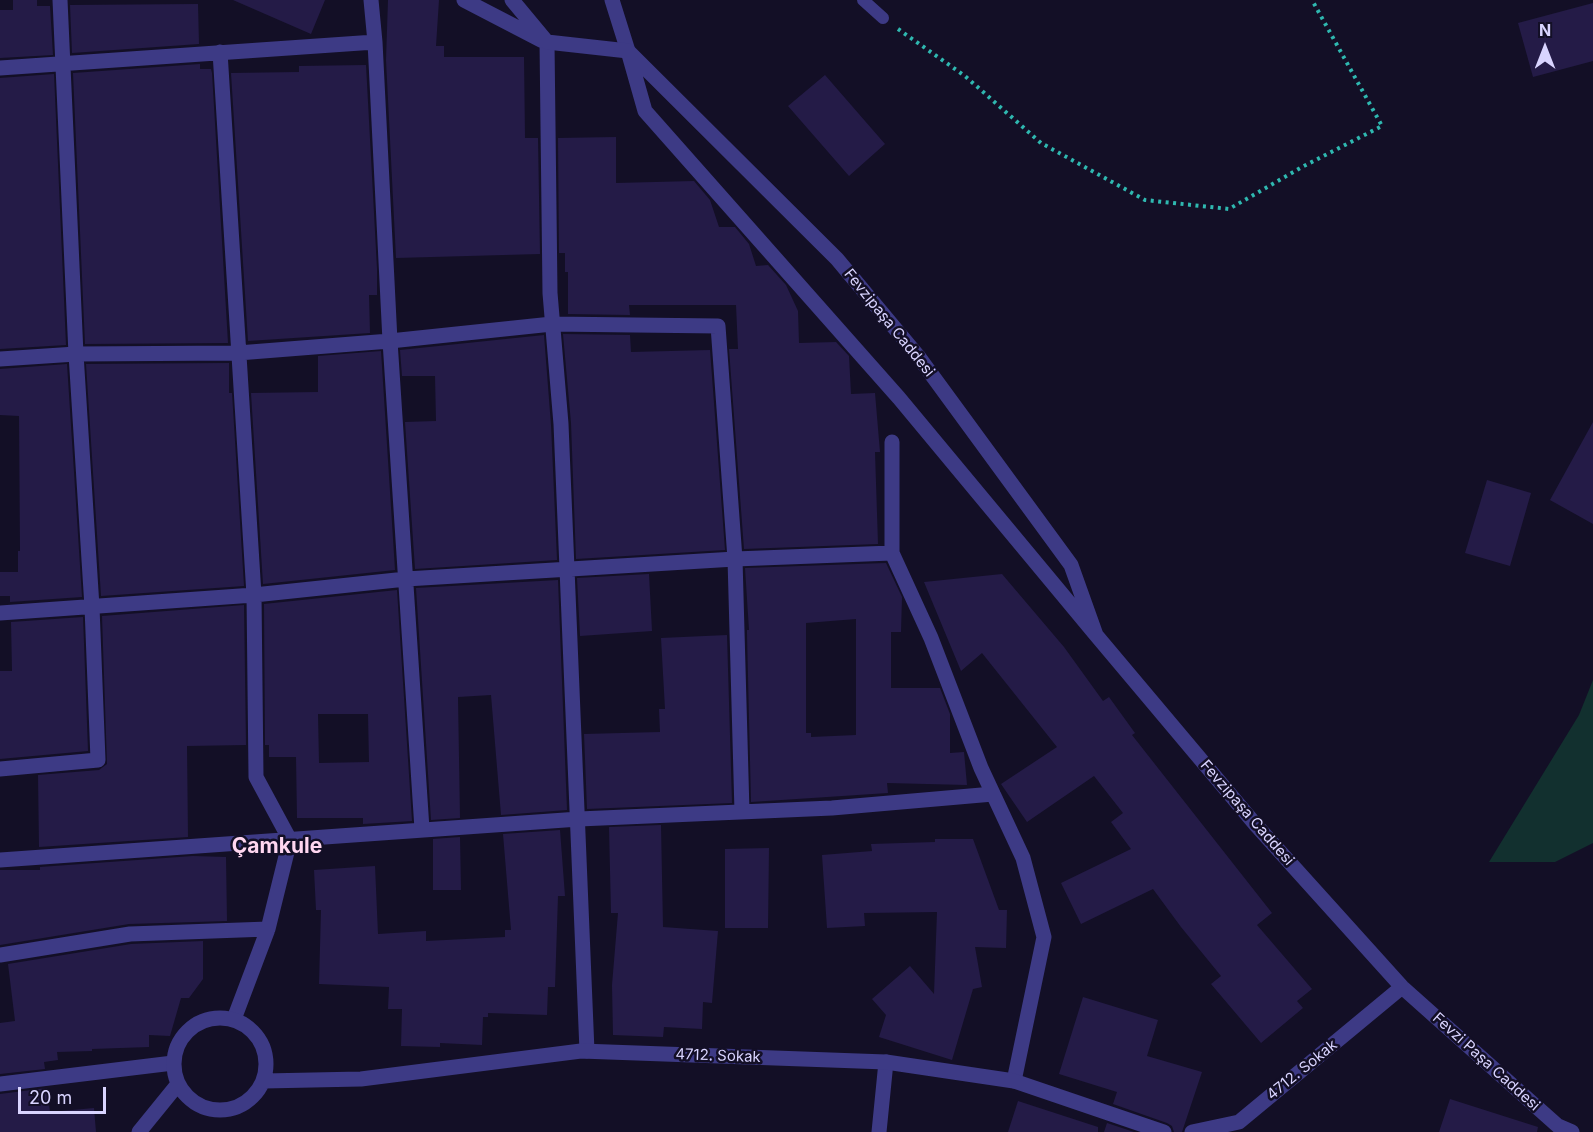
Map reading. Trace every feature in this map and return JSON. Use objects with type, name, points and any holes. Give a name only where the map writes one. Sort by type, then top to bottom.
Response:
[{"type":"street","points":[[0,769],[98,760],[60,0]]},
{"type":"street","points":[[371,0],[390,341],[422,829]]},
{"type":"street","points":[[464,0],[546,42],[628,51],[612,0]]},
{"type":"street","points":[[512,0],[546,42],[550,293],[561,424],[587,1051]]},
{"type":"street","points":[[0,68],[375,42]]},
{"type":"street","name":"Fevzipaşa Caddesi","points":[[628,51],[645,111],[899,398],[1255,824],[1402,987]]},
{"type":"street","name":"Fevzipaşa Caddesi","points":[[628,51],[837,259],[918,356],[1071,565],[1096,635]]},
{"type":"street","points":[[220,52],[254,595],[256,777],[290,840],[268,929],[234,1019]]},
{"type":"street","points":[[0,359],[76,354],[238,353],[390,341],[552,324],[718,326],[735,559],[742,812]]},
{"type":"street","points":[[892,442],[892,553],[931,638],[981,768],[1023,858],[1044,937],[1014,1081]]},
{"type":"street","points":[[0,613],[254,595],[406,579],[735,559],[892,553]]},
{"type":"street","points":[[0,860],[579,819],[832,808],[993,794]]},
{"type":"street","points":[[0,955],[130,934],[268,929]]},
{"type":"street","name":"4712. Sokak","points":[[1192,1132],[1239,1122],[1402,987]]},
{"type":"street","name":"Fevzi Paşa Caddesi","points":[[1402,987],[1558,1126],[1572,1132]]},
{"type":"street","points":[[218,1017],[234,1019],[248,1025],[259,1036],[265,1050],[267,1065],[264,1081],[256,1094],[244,1104],[230,1109],[214,1110],[200,1105],[187,1096],[178,1084],[173,1063],[176,1049],[182,1037],[191,1027],[203,1020],[218,1017]]},
{"type":"street","name":"4712. Sokak","points":[[264,1081],[361,1079],[587,1051],[886,1062],[1014,1081],[1164,1132]]},
{"type":"street","points":[[879,1132],[886,1062]]},
{"type":"street","points":[[0,1083],[173,1063]]},
{"type":"street","points":[[139,1132],[178,1084]]},
{"type":"lane","points":[[863,0],[883,18]]},
{"type":"path","points":[[883,18],[965,76],[1041,143],[1145,200],[1228,210],[1302,167],[1382,126],[1312,0]]},
{"type":"green space","points":[[1593,680],[1593,843],[1555,862],[1489,862],[1579,715]]},
{"type":"building","points":[[13,0],[37,0],[37,6],[50,6],[53,55],[0,58],[0,10],[13,10]]},
{"type":"building","points":[[233,0],[325,0],[311,34]]},
{"type":"building","points":[[388,0],[439,0],[436,46],[444,46],[444,57],[524,57],[525,138],[538,138],[540,254],[396,258],[386,60]]},
{"type":"building","points":[[1593,3],[1593,61],[1533,77],[1518,23]]},
{"type":"building","points":[[198,4],[199,44],[72,53],[70,5]]},
{"type":"building","points":[[200,64],[200,69],[211,69],[212,73],[228,343],[85,344],[73,73]]},
{"type":"building","points":[[366,65],[377,269],[377,295],[369,295],[370,333],[248,341],[231,73],[299,72],[299,66]]},
{"type":"building","points":[[54,74],[66,345],[0,349],[0,78]]},
{"type":"building","points":[[825,75],[885,144],[849,176],[788,106]]},
{"type":"building","points":[[616,137],[616,183],[694,181],[710,200],[719,227],[735,227],[749,244],[756,266],[768,265],[786,285],[798,311],[799,343],[836,342],[849,356],[851,394],[875,393],[880,452],[875,452],[878,544],[744,549],[729,349],[738,349],[736,305],[629,305],[630,315],[568,314],[568,272],[565,272],[565,253],[559,253],[558,138]]},
{"type":"building","points":[[563,334],[630,335],[631,352],[710,350],[725,550],[576,559],[571,423]]},
{"type":"building","points":[[544,335],[557,560],[415,569],[405,422],[436,421],[435,376],[402,376],[400,350]]},
{"type":"building","points":[[381,351],[395,570],[263,584],[251,393],[318,392],[318,356]]},
{"type":"building","points":[[229,363],[229,393],[232,393],[244,586],[101,596],[86,364]]},
{"type":"building","points":[[67,364],[82,597],[10,602],[10,596],[0,596],[0,572],[18,572],[18,551],[20,551],[19,416],[0,415],[0,369]]},
{"type":"building","points":[[1593,422],[1593,524],[1550,500]]},
{"type":"building","points":[[1487,480],[1531,493],[1510,566],[1465,553]]},
{"type":"building","points":[[886,563],[902,597],[901,632],[891,632],[891,688],[940,688],[950,714],[950,753],[964,752],[967,785],[887,783],[888,793],[751,802],[747,634],[749,630],[745,568]],"holes":[[[856,619],[856,735],[811,737],[811,733],[806,733],[806,623]]]},
{"type":"building","points":[[649,574],[652,631],[580,636],[577,578]]},
{"type":"building","points":[[1002,574],[1064,647],[1103,701],[1109,697],[1135,733],[1132,735],[1272,913],[1257,925],[1312,989],[1297,1001],[1303,1008],[1261,1043],[1211,984],[1221,976],[1153,889],[1081,924],[1061,883],[1131,849],[1111,822],[1123,813],[1094,776],[1027,822],[1001,784],[1057,747],[982,653],[961,671],[924,582]]},
{"type":"building","points":[[558,580],[567,810],[501,815],[491,695],[458,697],[460,818],[431,820],[416,588]]},
{"type":"building","points":[[397,590],[412,821],[363,824],[363,818],[297,818],[296,757],[269,757],[269,745],[265,745],[264,604]],"holes":[[[318,714],[368,714],[369,762],[319,763]]]},
{"type":"building","points":[[244,605],[246,745],[187,746],[188,837],[39,847],[38,775],[99,770],[107,764],[102,616]]},
{"type":"building","points":[[83,617],[88,751],[0,759],[0,671],[12,671],[11,622]]},
{"type":"building","points":[[727,635],[732,803],[587,809],[584,734],[660,732],[659,709],[665,709],[661,638]]},
{"type":"building","points":[[661,825],[663,927],[718,931],[712,1003],[703,1002],[702,1029],[664,1027],[663,1037],[613,1035],[612,985],[618,913],[611,913],[609,827]]},
{"type":"building","points":[[560,830],[565,896],[558,896],[555,987],[548,987],[547,1015],[488,1013],[488,1017],[483,1017],[482,1045],[440,1043],[440,1047],[401,1046],[402,1009],[388,1009],[389,987],[319,984],[321,910],[316,910],[314,870],[375,866],[378,934],[426,931],[426,941],[505,937],[505,930],[511,930],[503,834]]},
{"type":"building","points":[[460,837],[461,890],[433,890],[433,839]]},
{"type":"building","points":[[935,839],[973,839],[999,910],[1007,910],[1006,948],[975,947],[982,987],[973,989],[952,1060],[879,1037],[886,1015],[872,999],[910,966],[934,994],[937,912],[864,913],[865,926],[827,928],[822,855],[872,851],[871,844],[935,842]]},
{"type":"building","points":[[769,848],[768,928],[725,928],[725,849]]},
{"type":"building","points":[[193,856],[226,857],[227,921],[129,924],[0,945],[0,870],[40,870],[40,867]]},
{"type":"building","points":[[203,941],[203,979],[189,998],[181,998],[170,1036],[149,1035],[149,1047],[57,1052],[58,1060],[44,1062],[45,1069],[0,1074],[0,1023],[15,1021],[8,964],[131,944]]},
{"type":"building","points":[[1083,997],[1158,1020],[1147,1056],[1202,1072],[1182,1132],[1174,1132],[1172,1126],[1167,1123],[1113,1104],[1117,1092],[1059,1074]]},
{"type":"building","points":[[47,1088],[50,1112],[94,1108],[96,1132],[0,1132],[0,1094]]},
{"type":"building","points":[[1450,1099],[1538,1127],[1537,1132],[1439,1132]]},
{"type":"building","points":[[1018,1101],[1098,1127],[1098,1132],[1008,1132]]},
{"type":"building","points":[[1107,1123],[1134,1132],[1104,1132]]},
{"type":"district","name":"Çamkule","points":[[277,847]]}]
